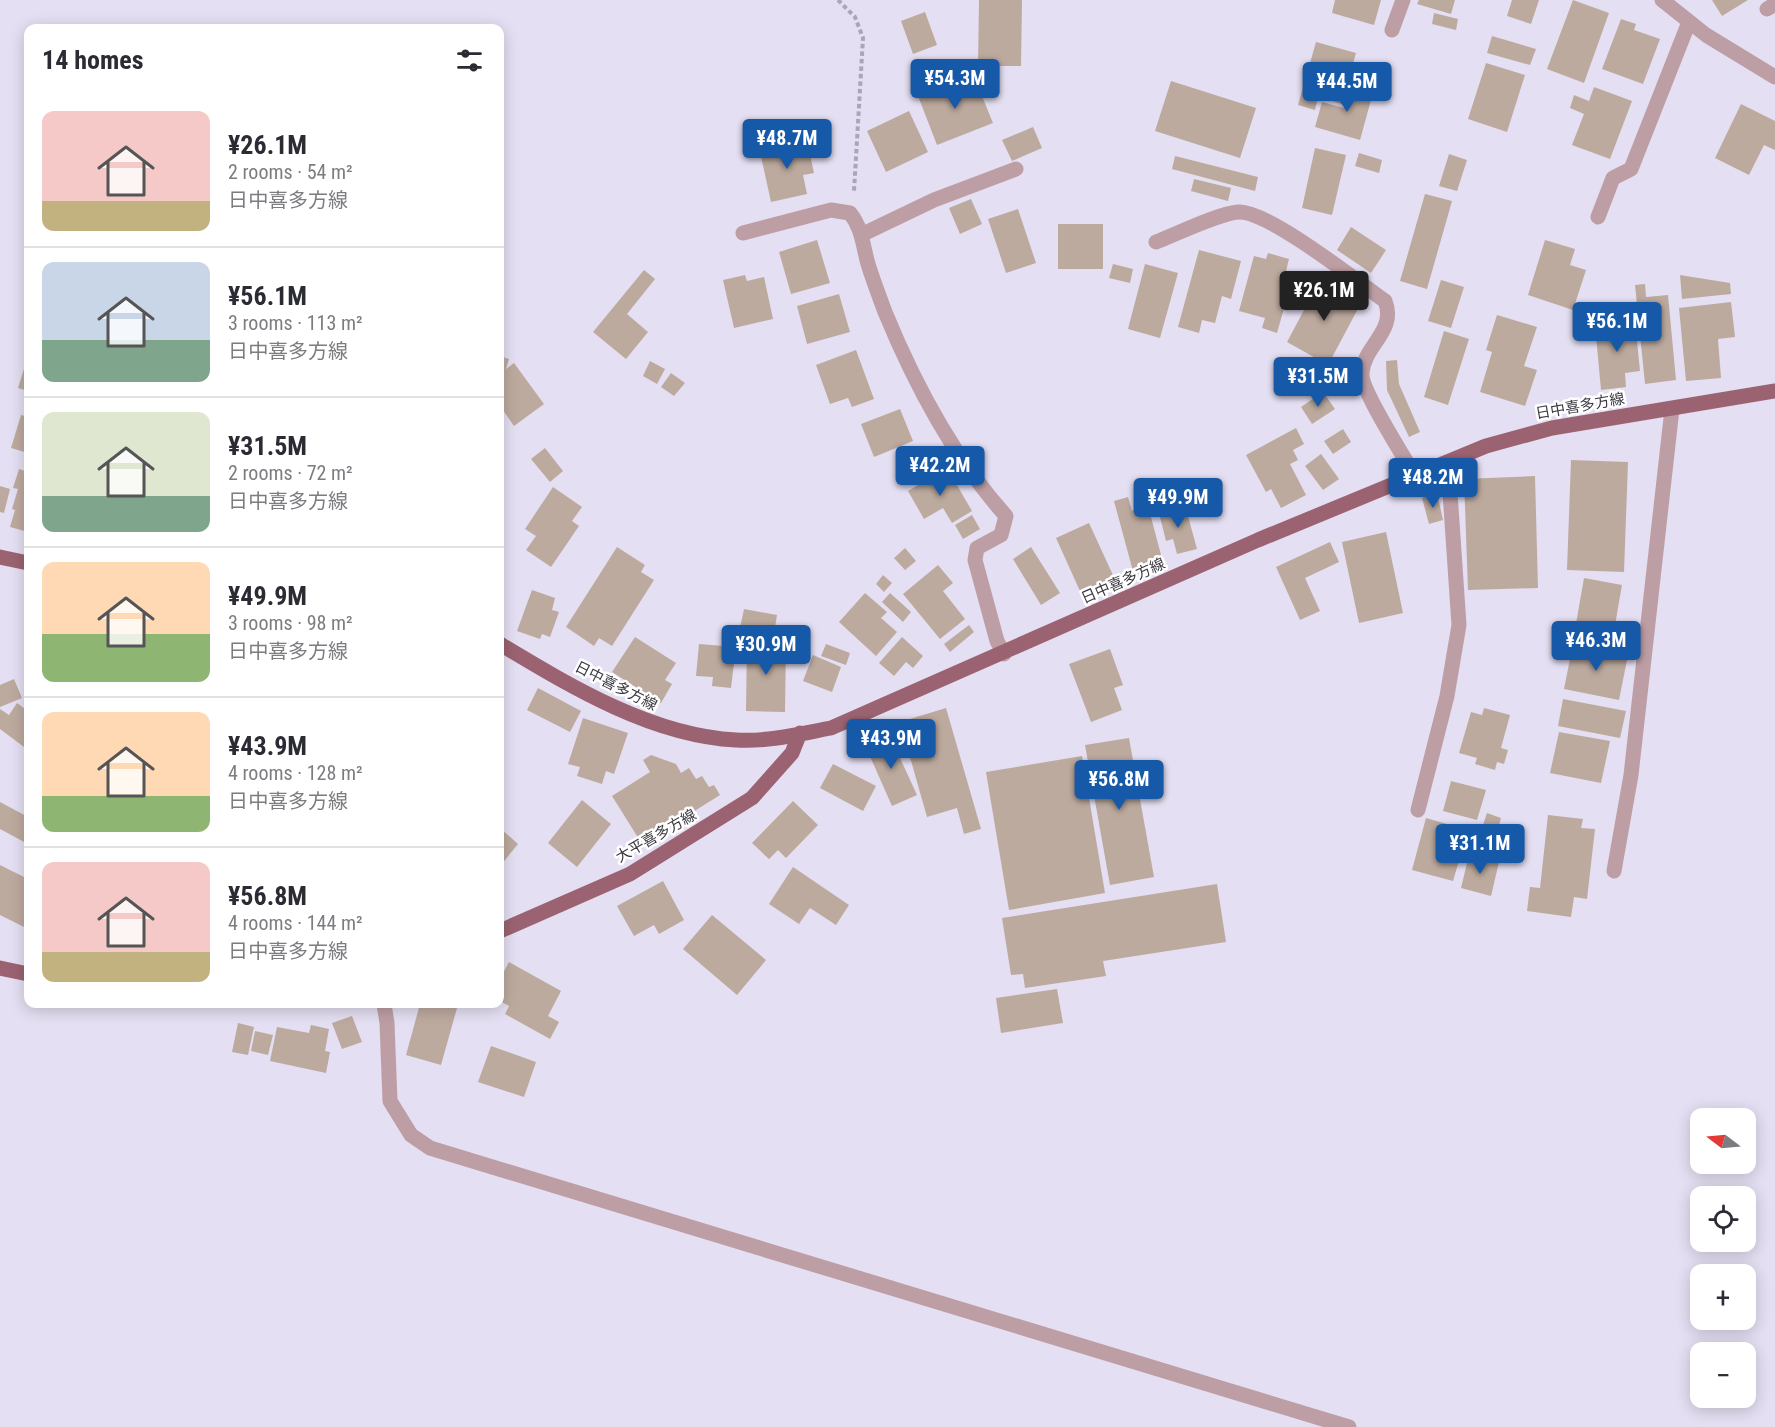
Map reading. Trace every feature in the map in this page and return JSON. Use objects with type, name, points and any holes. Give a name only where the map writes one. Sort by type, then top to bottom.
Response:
[{"type":"main road","name":"日中喜多方線","points":[[504,646],[655,726],[735,740],[769,740],[831,728],[1004,654],[1258,540],[1486,446],[1552,428],[1775,391]]},
{"type":"main road","points":[[0,557],[24,562]]},
{"type":"main road","name":"大平喜多方線","points":[[504,928],[630,874],[752,798],[792,753],[801,733]]},
{"type":"main road","points":[[0,969],[24,973]]},
{"type":"street","points":[[1392,30],[1403,0]]},
{"type":"street","points":[[1662,0],[1706,35],[1775,77]]},
{"type":"street","points":[[1598,217],[1613,178],[1630,169],[1689,22]]},
{"type":"street","points":[[861,235],[934,200],[1016,169]]},
{"type":"street","points":[[743,233],[831,210],[850,213],[858,223],[885,310],[910,368],[957,453],[979,486],[1006,516],[1001,535],[977,548],[975,560],[996,641],[1004,654]]},
{"type":"street","points":[[1156,242],[1232,213],[1250,213],[1274,224],[1385,301],[1389,310],[1388,323],[1365,362],[1362,383],[1415,476]]},
{"type":"street","points":[[1614,871],[1631,775],[1672,409]]},
{"type":"street","points":[[1418,810],[1447,696],[1460,625],[1448,462]]},
{"type":"street","points":[[385,1008],[390,1101],[411,1135],[430,1148],[1349,1427]]},
{"type":"path","points":[[838,0],[855,16],[863,38],[854,196],[850,213]]},
{"type":"building","points":[[979,0],[1022,0],[1021,66],[978,66]]},
{"type":"building","points":[[1335,0],[1381,0],[1374,25],[1332,13]]},
{"type":"building","points":[[1419,0],[1455,0],[1451,14],[1417,4]]},
{"type":"building","points":[[1512,0],[1539,0],[1531,24],[1507,16]]},
{"type":"building","points":[[1573,0],[1609,13],[1584,83],[1547,69]]},
{"type":"building","points":[[1712,0],[1748,0],[1722,16]]},
{"type":"building","points":[[925,12],[937,45],[913,54],[901,21]]},
{"type":"building","points":[[1434,13],[1458,19],[1456,30],[1432,24]]},
{"type":"building","points":[[1621,19],[1636,24],[1634,30],[1660,39],[1643,84],[1602,69]]},
{"type":"building","points":[[1492,36],[1536,49],[1530,65],[1487,53]]},
{"type":"building","points":[[1316,42],[1356,53],[1342,104],[1318,97],[1315,110],[1298,105]]},
{"type":"building","points":[[1486,63],[1525,75],[1507,132],[1468,119]]},
{"type":"building","points":[[973,74],[993,123],[937,145],[918,96]]},
{"type":"building","points":[[1171,81],[1256,108],[1240,158],[1155,131]]},
{"type":"building","points":[[1351,83],[1374,89],[1360,140],[1315,127],[1322,102],[1344,108]]},
{"type":"building","points":[[1594,87],[1632,101],[1610,159],[1572,145],[1584,114],[1570,108],[1574,95],[1589,101]]},
{"type":"building","points":[[1741,104],[1775,121],[1775,150],[1764,145],[1749,175],[1715,158]]},
{"type":"building","points":[[909,111],[928,152],[886,172],[867,131]]},
{"type":"building","points":[[1033,127],[1042,148],[1012,161],[1002,140]]},
{"type":"building","points":[[807,141],[814,173],[803,175],[807,194],[771,202],[760,152]]},
{"type":"building","points":[[1315,148],[1346,155],[1332,215],[1302,208]]},
{"type":"building","points":[[1359,153],[1382,160],[1379,173],[1355,166]]},
{"type":"building","points":[[1449,154],[1467,160],[1457,191],[1439,186]]},
{"type":"building","points":[[1175,156],[1258,177],[1255,191],[1172,169]]},
{"type":"building","points":[[1194,179],[1231,188],[1228,201],[1191,191]]},
{"type":"building","points":[[1425,194],[1452,201],[1427,289],[1400,281]]},
{"type":"building","points":[[971,199],[982,224],[960,234],[949,208]]},
{"type":"building","points":[[1018,209],[1036,263],[1006,273],[988,219]]},
{"type":"building","points":[[1058,224],[1103,224],[1103,269],[1058,269]]},
{"type":"building","points":[[1351,227],[1386,250],[1371,273],[1337,250]]},
{"type":"building","points":[[817,240],[830,283],[791,294],[779,252]]},
{"type":"building","points":[[1545,240],[1575,249],[1570,265],[1586,270],[1573,310],[1528,295]]},
{"type":"building","points":[[1199,250],[1241,261],[1231,299],[1222,296],[1215,323],[1202,320],[1199,333],[1178,327]]},
{"type":"building","points":[[1268,253],[1289,259],[1286,271],[1294,273],[1277,333],[1262,328],[1265,318],[1239,311],[1254,256],[1266,259]]},
{"type":"building","points":[[1113,264],[1133,269],[1130,283],[1109,278]]},
{"type":"building","points":[[1145,264],[1178,273],[1160,338],[1128,329]]},
{"type":"building","points":[[644,270],[655,279],[627,314],[648,332],[626,359],[593,332]]},
{"type":"building","points":[[745,275],[747,281],[764,277],[773,319],[734,328],[723,280]]},
{"type":"building","points":[[1680,275],[1730,283],[1731,294],[1682,299]]},
{"type":"building","points":[[1320,280],[1361,303],[1328,365],[1287,342]]},
{"type":"building","points":[[1441,280],[1464,287],[1451,328],[1428,321]]},
{"type":"building","points":[[1645,284],[1646,297],[1668,295],[1676,380],[1645,384],[1635,285]]},
{"type":"building","points":[[839,294],[850,332],[807,344],[797,306]]},
{"type":"building","points":[[1731,302],[1735,337],[1718,339],[1721,378],[1686,381],[1679,308]]},
{"type":"building","points":[[1497,315],[1537,327],[1524,366],[1537,370],[1525,406],[1480,392],[1492,352],[1486,350]]},
{"type":"building","points":[[1635,321],[1640,371],[1625,373],[1626,387],[1601,390],[1595,325]]},
{"type":"building","points":[[1444,331],[1469,339],[1448,405],[1424,397]]},
{"type":"building","points":[[856,350],[874,399],[852,407],[848,398],[830,404],[816,365]]},
{"type":"building","points":[[504,357],[509,359],[506,369],[514,363],[544,404],[514,426],[504,412]]},
{"type":"building","points":[[1397,360],[1399,384],[1420,432],[1409,437],[1387,390],[1386,361]]},
{"type":"building","points":[[650,361],[665,369],[657,384],[643,376]]},
{"type":"building","points":[[24,369],[24,390],[18,388]]},
{"type":"building","points":[[671,373],[685,383],[674,396],[661,387]]},
{"type":"building","points":[[1323,392],[1335,409],[1312,424],[1301,407]]},
{"type":"building","points":[[900,409],[913,441],[874,457],[861,424]]},
{"type":"building","points":[[21,415],[24,416],[24,452],[11,448]]},
{"type":"building","points":[[1296,428],[1304,444],[1293,450],[1298,460],[1290,464],[1306,495],[1281,508],[1271,489],[1266,492],[1246,455]]},
{"type":"building","points":[[1343,429],[1351,442],[1333,454],[1324,441]]},
{"type":"building","points":[[545,448],[563,471],[550,482],[531,459]]},
{"type":"building","points":[[1321,454],[1339,479],[1323,490],[1305,466]]},
{"type":"building","points":[[1571,460],[1628,462],[1624,572],[1567,570]]},
{"type":"building","points":[[947,468],[972,511],[952,523],[943,508],[924,519],[908,491]]},
{"type":"building","points":[[19,469],[24,471],[24,531],[10,527],[18,489],[13,488]]},
{"type":"building","points":[[1535,476],[1538,588],[1468,590],[1464,479]]},
{"type":"building","points":[[0,486],[10,489],[4,513],[0,512]]},
{"type":"building","points":[[553,487],[582,507],[572,521],[579,526],[551,567],[526,550],[536,536],[525,529]]},
{"type":"building","points":[[1437,493],[1443,520],[1429,524],[1422,498]]},
{"type":"building","points":[[1128,497],[1132,511],[1148,506],[1164,566],[1134,575],[1114,501]]},
{"type":"building","points":[[1185,505],[1197,549],[1177,554],[1173,539],[1166,541],[1159,513]]},
{"type":"building","points":[[972,515],[980,529],[963,539],[955,525]]},
{"type":"building","points":[[1089,523],[1118,586],[1085,602],[1056,538]]},
{"type":"building","points":[[1386,532],[1403,613],[1359,623],[1342,542]]},
{"type":"building","points":[[1330,542],[1339,562],[1305,578],[1320,611],[1300,620],[1276,567]]},
{"type":"building","points":[[617,547],[645,565],[641,572],[654,580],[612,646],[599,638],[594,646],[566,627]]},
{"type":"building","points":[[1031,547],[1060,593],[1041,605],[1013,559]]},
{"type":"building","points":[[905,548],[916,561],[905,570],[894,558]]},
{"type":"building","points":[[938,565],[953,583],[943,591],[965,619],[940,639],[903,594]]},
{"type":"building","points":[[883,575],[892,583],[884,592],[876,584]]},
{"type":"building","points":[[1584,578],[1622,585],[1612,642],[1574,635]]},
{"type":"building","points":[[532,590],[555,598],[552,610],[559,612],[550,637],[542,634],[540,639],[517,631]]},
{"type":"building","points":[[865,593],[887,612],[881,618],[897,632],[876,656],[839,622]]},
{"type":"building","points":[[890,593],[911,612],[903,622],[882,602]]},
{"type":"building","points":[[744,609],[777,615],[774,634],[740,628]]},
{"type":"building","points":[[969,625],[974,632],[950,652],[944,644]]},
{"type":"building","points":[[635,637],[676,663],[665,680],[672,684],[661,703],[612,672]]},
{"type":"building","points":[[902,637],[923,656],[913,668],[906,662],[894,676],[879,663]]},
{"type":"building","points":[[747,639],[786,640],[785,712],[746,711]]},
{"type":"building","points":[[699,644],[736,647],[731,688],[712,686],[713,677],[696,676]]},
{"type":"building","points":[[826,644],[850,653],[846,665],[821,656]]},
{"type":"building","points":[[1573,644],[1628,655],[1619,700],[1564,689]]},
{"type":"building","points":[[1110,649],[1123,685],[1114,688],[1122,710],[1091,722],[1069,664]]},
{"type":"building","points":[[813,655],[841,667],[832,692],[803,681]]},
{"type":"building","points":[[14,679],[22,698],[0,707],[0,685]]},
{"type":"building","points":[[538,688],[581,711],[570,732],[527,710]]},
{"type":"building","points":[[1563,699],[1626,711],[1620,738],[1558,726]]},
{"type":"building","points":[[17,703],[24,708],[24,747],[0,729],[0,709],[9,715]]},
{"type":"building","points":[[946,708],[981,829],[964,834],[957,808],[927,817],[900,722]]},
{"type":"building","points":[[1484,708],[1510,715],[1501,748],[1508,750],[1504,764],[1497,762],[1495,770],[1475,764],[1477,758],[1459,753],[1471,712],[1482,715]]},
{"type":"building","points":[[583,718],[628,733],[614,774],[606,771],[602,784],[577,776],[580,767],[568,764]]},
{"type":"building","points":[[1559,732],[1610,741],[1601,783],[1550,773]]},
{"type":"building","points":[[889,734],[917,795],[892,806],[865,745]]},
{"type":"building","points":[[1129,738],[1154,877],[1110,885],[1085,745]]},
{"type":"building","points":[[651,755],[676,764],[681,773],[689,768],[696,779],[702,776],[709,787],[714,785],[720,795],[642,844],[612,796],[650,772],[643,760]]},
{"type":"building","points":[[1082,756],[1105,893],[1009,910],[986,772]]},
{"type":"building","points":[[833,764],[876,786],[863,811],[820,788]]},
{"type":"building","points":[[1451,781],[1486,790],[1477,820],[1443,811]]},
{"type":"building","points":[[582,800],[611,824],[577,867],[548,843]]},
{"type":"building","points":[[793,801],[818,825],[786,858],[778,850],[769,859],[752,843]]},
{"type":"building","points":[[0,802],[24,815],[24,842],[0,829]]},
{"type":"building","points":[[1487,813],[1501,818],[1498,829],[1483,825]]},
{"type":"building","points":[[1548,815],[1583,819],[1581,828],[1595,829],[1587,899],[1574,897],[1571,917],[1527,911],[1530,887],[1540,888]]},
{"type":"building","points":[[1426,818],[1468,830],[1453,881],[1412,870]]},
{"type":"building","points":[[504,832],[518,844],[504,861]]},
{"type":"building","points":[[1469,855],[1499,862],[1491,896],[1461,888]]},
{"type":"building","points":[[0,865],[24,877],[24,927],[0,915]]},
{"type":"building","points":[[793,867],[849,905],[836,925],[810,908],[799,924],[769,904]]},
{"type":"building","points":[[663,881],[684,920],[659,934],[654,925],[634,936],[617,906]]},
{"type":"building","points":[[1217,884],[1226,942],[1103,961],[1106,976],[1025,988],[1023,974],[1011,975],[1002,918]]},
{"type":"building","points":[[712,915],[766,960],[737,995],[683,949]]},
{"type":"building","points":[[509,962],[561,991],[548,1016],[559,1022],[550,1039],[505,1014],[509,1006],[504,1003],[504,971]]},
{"type":"building","points":[[1057,989],[1063,1023],[1001,1033],[996,998]]},
{"type":"building","points":[[419,1008],[457,1008],[441,1065],[406,1055]]},
{"type":"building","points":[[352,1016],[362,1042],[342,1049],[332,1023]]},
{"type":"building","points":[[238,1023],[254,1027],[248,1055],[232,1052]]},
{"type":"building","points":[[311,1025],[329,1029],[325,1051],[330,1052],[326,1073],[270,1061],[277,1027],[309,1033]]},
{"type":"building","points":[[255,1031],[273,1035],[268,1055],[251,1051]]},
{"type":"building","points":[[491,1046],[536,1062],[524,1097],[478,1082]]}]
